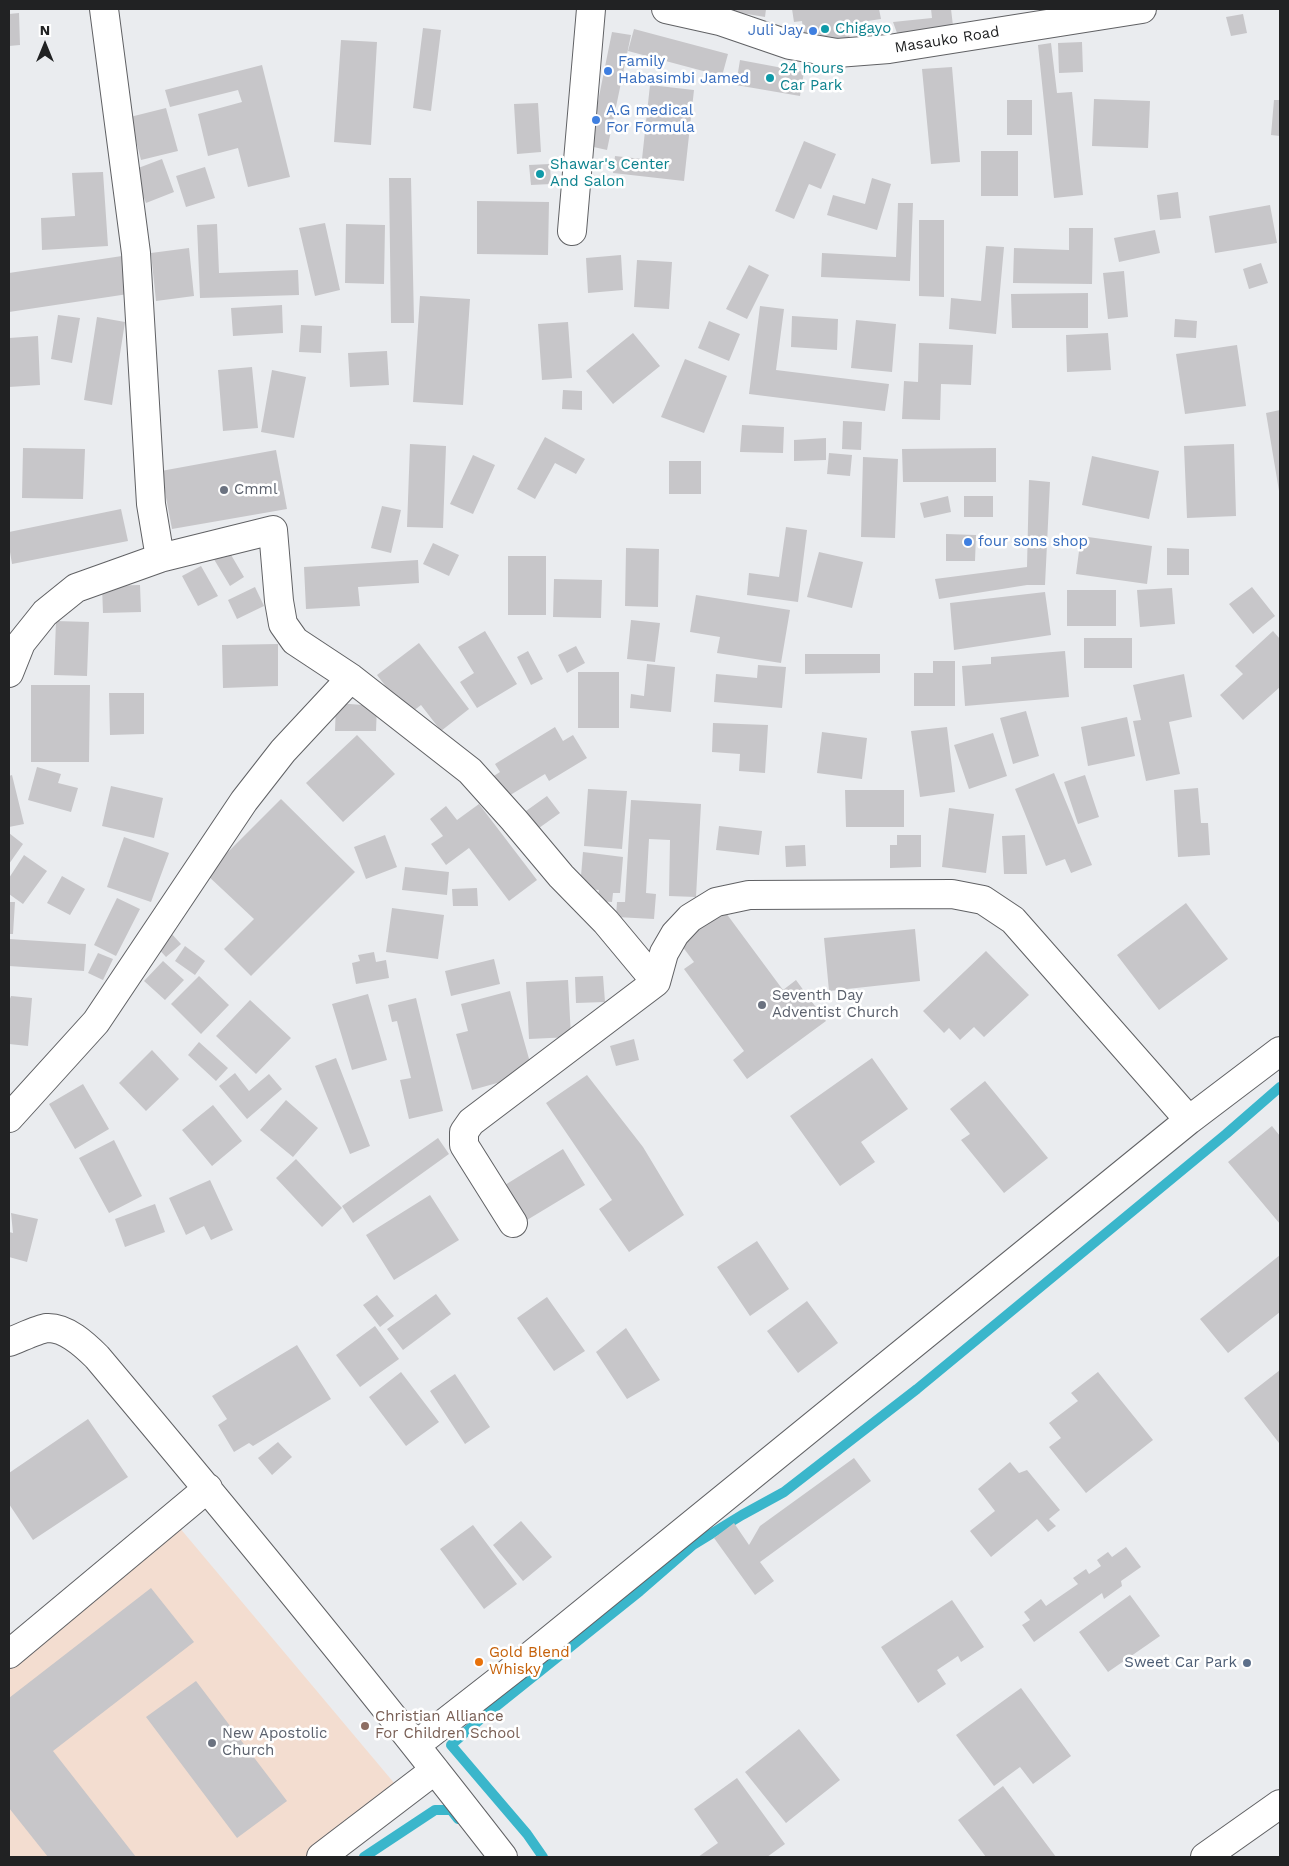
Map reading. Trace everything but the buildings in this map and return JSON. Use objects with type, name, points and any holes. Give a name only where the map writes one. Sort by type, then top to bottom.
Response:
[{"type":"street","points":[[104,9],[136,253],[151,504],[160,558]]},
{"type":"street","points":[[572,231],[591,9]]},
{"type":"street","name":"Masauko Road","points":[[666,9],[720,21],[790,45],[837,53],[888,49],[1142,9]]},
{"type":"street","points":[[9,673],[20,643],[45,613],[76,588],[160,558],[273,530],[279,601],[283,624],[295,640],[351,678],[470,771],[561,876],[606,922],[656,982]]},
{"type":"street","points":[[9,1118],[96,1022],[244,801],[283,751],[351,678]]},
{"type":"street","points":[[513,1223],[464,1144],[464,1132],[471,1122],[656,982],[664,953],[675,934],[690,918],[716,902],[749,895],[952,894],[983,900],[1013,920],[1189,1120]]},
{"type":"street","points":[[416,1745],[546,1643],[1189,1120],[1280,1051]]},
{"type":"street","points":[[9,1342],[47,1328],[66,1333],[81,1341],[208,1488],[416,1745],[503,1857]]},
{"type":"street","points":[[9,1654],[208,1488]]},
{"type":"street","points":[[321,1857],[435,1770]]},
{"type":"street","points":[[1204,1857],[1280,1804]]},
{"type":"shaded area","points":[[179,1527],[400,1790],[313,1857],[9,1857],[9,1653]]},
{"type":"waterway","points":[[543,1857],[527,1834],[451,1745],[484,1716],[640,1591],[693,1545],[784,1492],[917,1389],[1226,1134],[1280,1087]]},
{"type":"waterway","points":[[364,1857],[435,1810],[451,1810],[458,1819]]},
{"type":"place","name":"Chigayo","points":[[825,29]]},
{"type":"place","name":"Juli Jay","points":[[813,31]]},
{"type":"place","name":"Family Habasimbi Jamed","points":[[608,71]]},
{"type":"place","name":"24 hours Car Park","points":[[770,78]]},
{"type":"place","name":"A.G medical For Formula","points":[[596,120]]},
{"type":"place","name":"Shawar's Center And Salon","points":[[540,174]]},
{"type":"place","name":"Cmml","points":[[224,490]]},
{"type":"place","name":"four sons shop","points":[[968,542]]},
{"type":"place","name":"Seventh Day Adventist Church","points":[[762,1005]]},
{"type":"place","name":"Gold Blend Whisky","points":[[479,1662]]},
{"type":"place","name":"Sweet Car Park","points":[[1247,1663]]},
{"type":"place","name":"Christian Alliance For Children School","points":[[365,1726]]},
{"type":"place","name":"New Apostolic Church","points":[[212,1743]]}]
